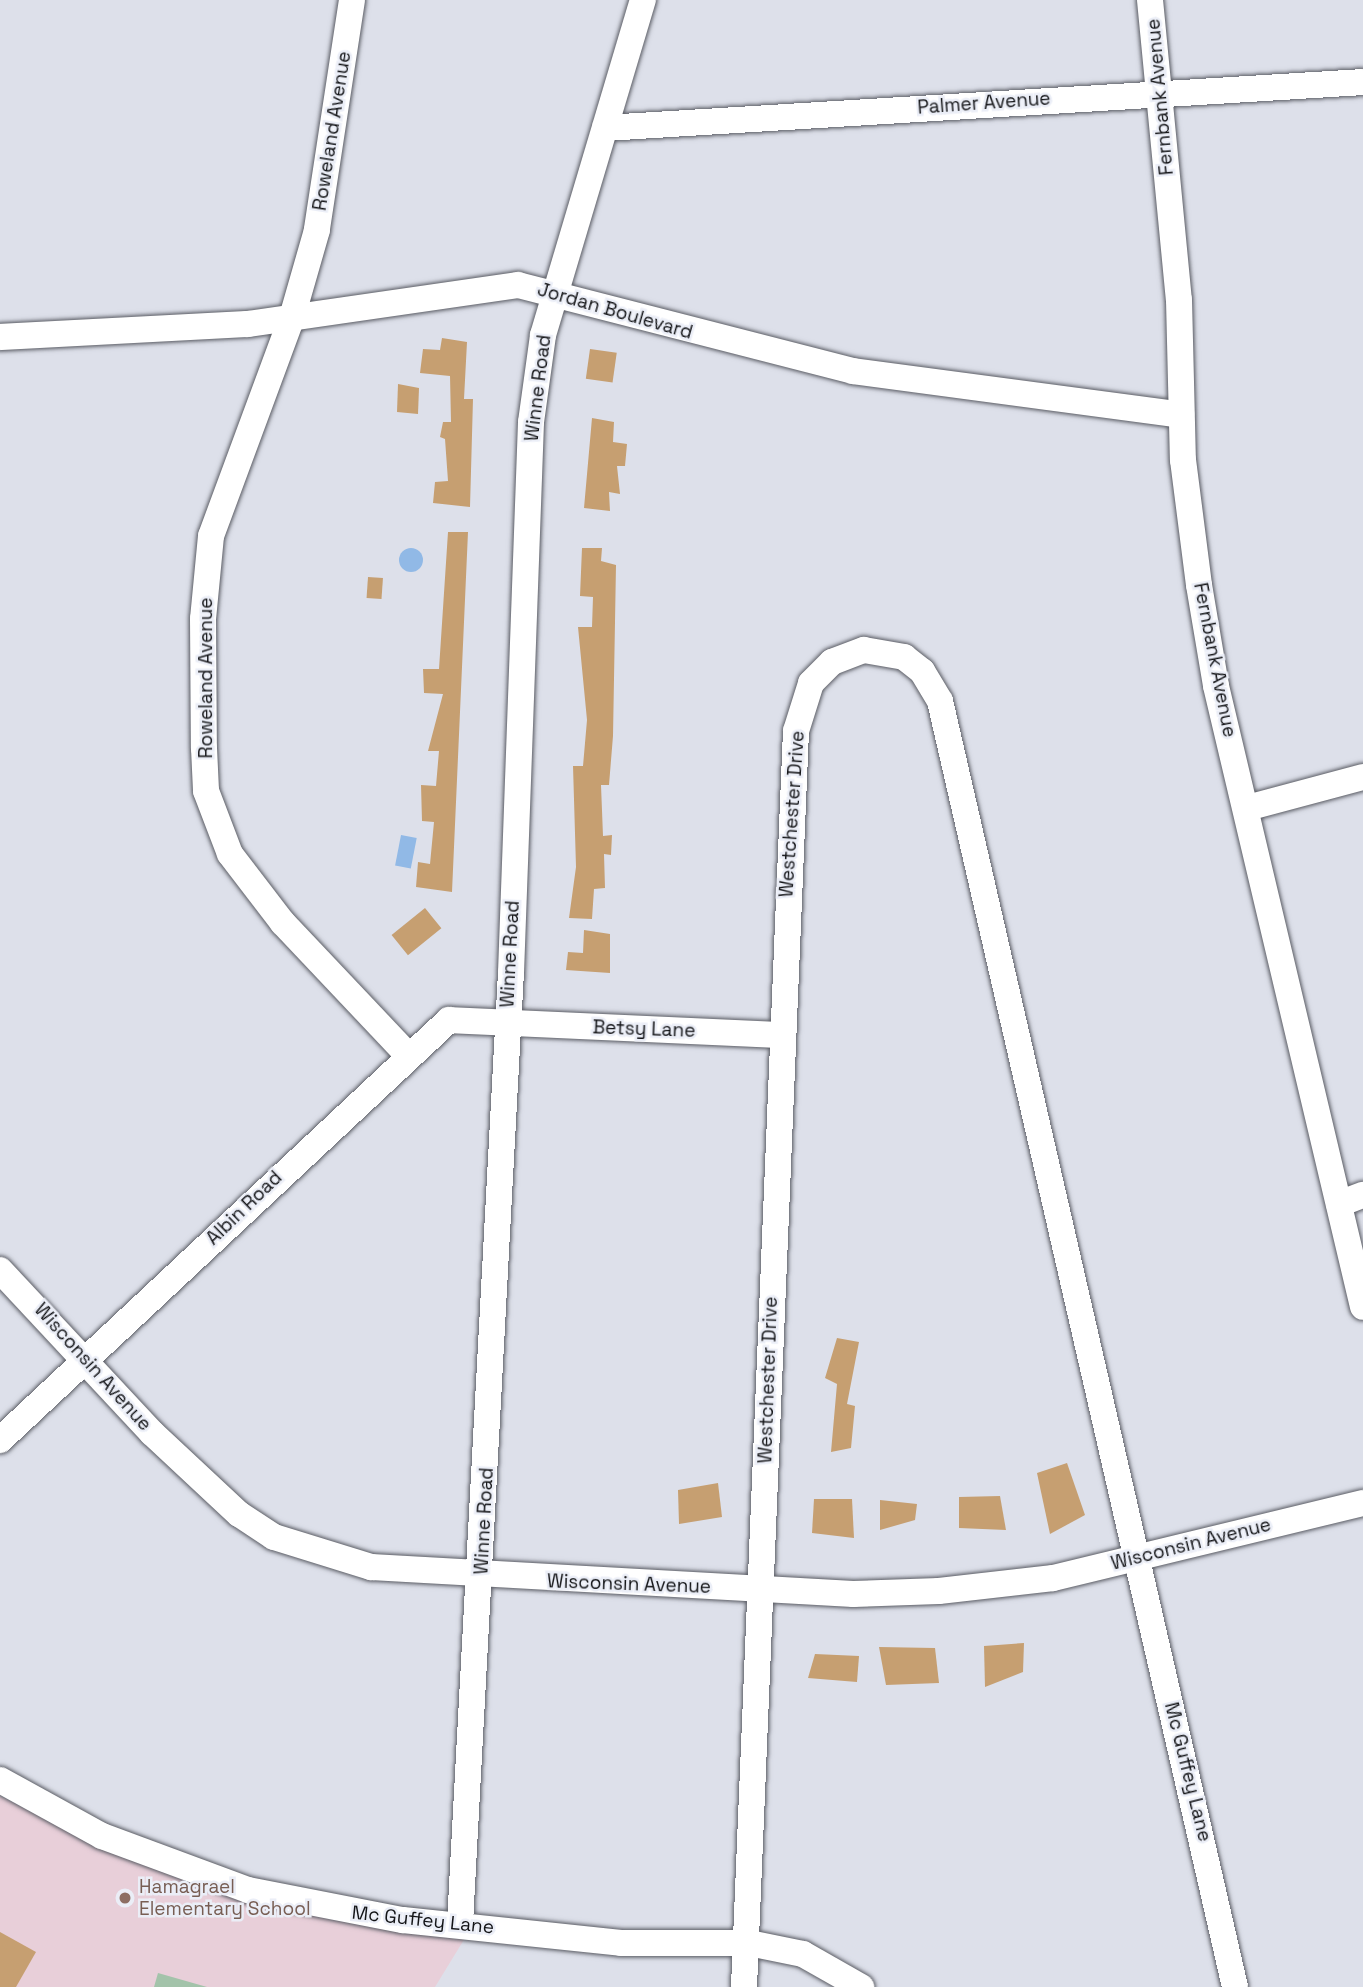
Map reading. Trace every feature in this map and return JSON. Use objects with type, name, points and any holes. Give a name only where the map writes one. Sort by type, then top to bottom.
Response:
[{"type":"street","name":"Roweland Avenue","points":[[352,0],[317,230],[292,317],[211,536],[203,619],[206,790],[230,855],[283,923],[406,1053]]},
{"type":"street","name":"Winne Road","points":[[460,1923],[481,1578],[531,422],[556,290],[643,0]]},
{"type":"street","name":"Fernbank Avenue","points":[[1150,0],[1179,300],[1181,415],[1199,585],[1247,808],[1351,1199],[1363,1307]]},
{"type":"street","name":"Palmer Avenue","points":[[605,128],[1159,92],[1363,82]]},
{"type":"street","name":"Jordan Boulevard","points":[[2,338],[292,317],[390,306],[484,285],[556,290],[693,334],[853,371],[1181,415]]},
{"type":"street","name":"Westchester Drive","points":[[744,1987],[749,1943],[758,1590],[783,1035],[789,818],[801,707],[811,682],[832,662],[864,650],[893,653],[922,671],[940,701],[1137,1558]]},
{"type":"street","points":[[1247,808],[1363,777]]},
{"type":"street","name":"Albin Road","points":[[0,1440],[406,1053],[449,1020],[505,1023]]},
{"type":"street","name":"Betsy Lane","points":[[505,1023],[783,1035]]},
{"type":"street","name":"Wisconsin Avenue","points":[[0,1270],[197,1476],[274,1537],[371,1567],[481,1578],[758,1590],[939,1591],[1054,1578],[1363,1503]]},
{"type":"street","name":"Mc Guffey Lane","points":[[1137,1558],[1235,1987]]},
{"type":"street","name":"Mc Guffey Lane","points":[[0,1780],[102,1836],[248,1890],[332,1910],[621,1943],[749,1943],[803,1954],[861,1987]]},
{"type":"shaded area","name":"Hamagrael Elementary School","points":[[0,1796],[115,1853],[300,1912],[465,1938],[435,1987],[0,1987]]},
{"type":"green space","points":[[158,1973],[207,1987],[154,1987]]},
{"type":"water","points":[[411,548],[420,551],[423,560],[420,569],[411,572],[402,569],[399,560],[402,551]]},
{"type":"water","points":[[401,835],[417,838],[411,868],[395,865]]},
{"type":"building","points":[[442,338],[467,342],[464,399],[473,399],[470,507],[433,503],[435,482],[448,481],[445,439],[440,437],[443,422],[451,422],[450,376],[420,373],[423,349],[440,350]]},
{"type":"building","points":[[590,349],[617,353],[613,382],[586,379]]},
{"type":"building","points":[[398,384],[419,388],[418,414],[397,412]]},
{"type":"building","points":[[592,418],[614,422],[613,442],[627,444],[625,466],[617,466],[620,494],[609,492],[610,511],[584,508]]},
{"type":"building","points":[[448,532],[468,532],[452,892],[416,887],[418,862],[430,864],[434,822],[422,821],[421,785],[436,786],[439,751],[428,751],[443,694],[424,693],[423,669],[439,669]]},
{"type":"building","points":[[582,548],[602,548],[601,561],[616,565],[613,736],[609,785],[601,785],[603,836],[612,835],[611,855],[604,854],[605,888],[594,889],[592,919],[569,918],[576,867],[573,766],[583,766],[587,720],[578,627],[592,627],[593,597],[580,596]]},
{"type":"building","points":[[368,577],[383,578],[381,599],[367,598]]},
{"type":"building","points":[[425,908],[441,928],[408,955],[392,935]]},
{"type":"building","points":[[584,930],[610,934],[610,973],[566,970],[568,952],[583,953]]},
{"type":"building","points":[[837,1338],[859,1342],[847,1404],[855,1406],[851,1448],[831,1452],[837,1384],[825,1378]]},
{"type":"building","points":[[1067,1463],[1085,1515],[1050,1534],[1037,1473]]},
{"type":"building","points":[[718,1483],[722,1517],[679,1524],[678,1490]]},
{"type":"building","points":[[1000,1496],[1006,1530],[959,1528],[959,1497]]},
{"type":"building","points":[[814,1499],[852,1499],[854,1538],[812,1533]]},
{"type":"building","points":[[880,1500],[917,1504],[915,1520],[880,1530]]},
{"type":"building","points":[[1024,1643],[1023,1672],[985,1687],[984,1646]]},
{"type":"building","points":[[879,1647],[935,1648],[939,1683],[886,1685]]},
{"type":"building","points":[[815,1654],[859,1656],[857,1682],[808,1678]]},
{"type":"building","points":[[0,1932],[36,1952],[16,1987],[0,1987]]},
{"type":"place","name":"Hamagrael Elementary School","points":[[125,1898]]}]
